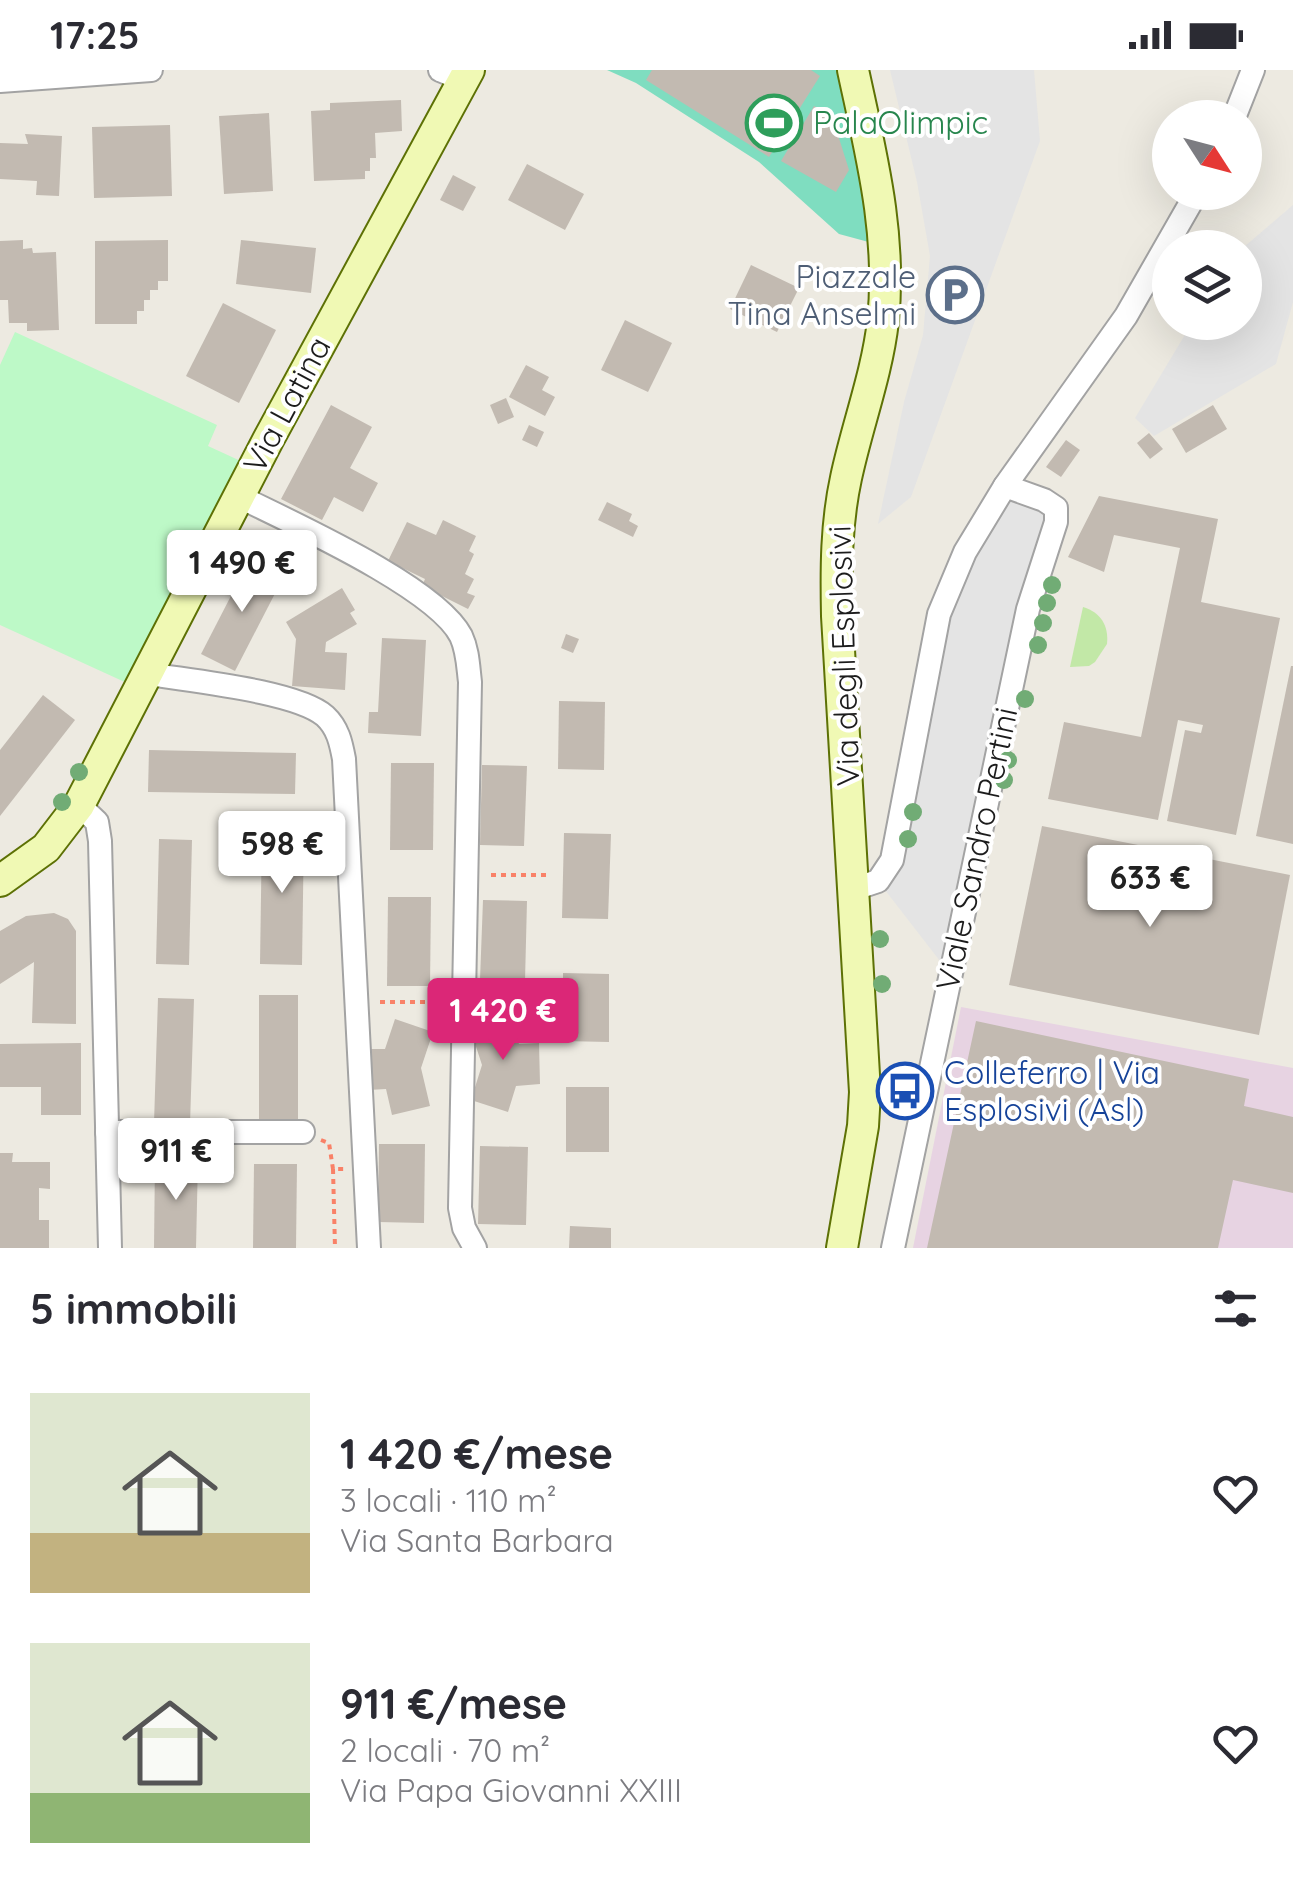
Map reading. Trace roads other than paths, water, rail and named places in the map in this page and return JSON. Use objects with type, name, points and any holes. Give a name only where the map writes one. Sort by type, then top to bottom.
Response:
[{"type":"main road","name":"Via degli Esplosivi","points":[[842,1248],[865,1092],[836,555],[846,478],[880,337],[886,260],[875,167],[853,70]]},
{"type":"main road","name":"Via Latina","points":[[0,881],[46,848],[79,805],[457,74]]},
{"type":"street","points":[[0,81],[148,70]]},
{"type":"street","points":[[1241,100],[1253,70]]},
{"type":"street","points":[[854,889],[878,880],[892,860],[939,614],[958,565],[1005,486],[1126,316],[1187,210]]},
{"type":"street","name":"Viale Sandro Pertini","points":[[893,1248],[1028,609],[1057,515],[1056,508],[1044,500],[1005,486]]},
{"type":"street","points":[[238,496],[354,554],[403,584],[445,616],[460,636],[468,659],[460,1208],[464,1228],[475,1248]]},
{"type":"street","points":[[149,674],[294,701],[324,716],[335,729],[344,759],[369,1248]]},
{"type":"street","points":[[79,805],[97,822],[100,841],[110,1248]]},
{"type":"street","points":[[107,1132],[303,1132]]},
{"type":"place","name":"PalaOlimpic","points":[[774,123]]},
{"type":"place","name":"Piazzale Tina Anselmi","points":[[955,295]]},
{"type":"place","name":"Colleferro | Via Esplosivi (Asl)","points":[[905,1091]]}]
